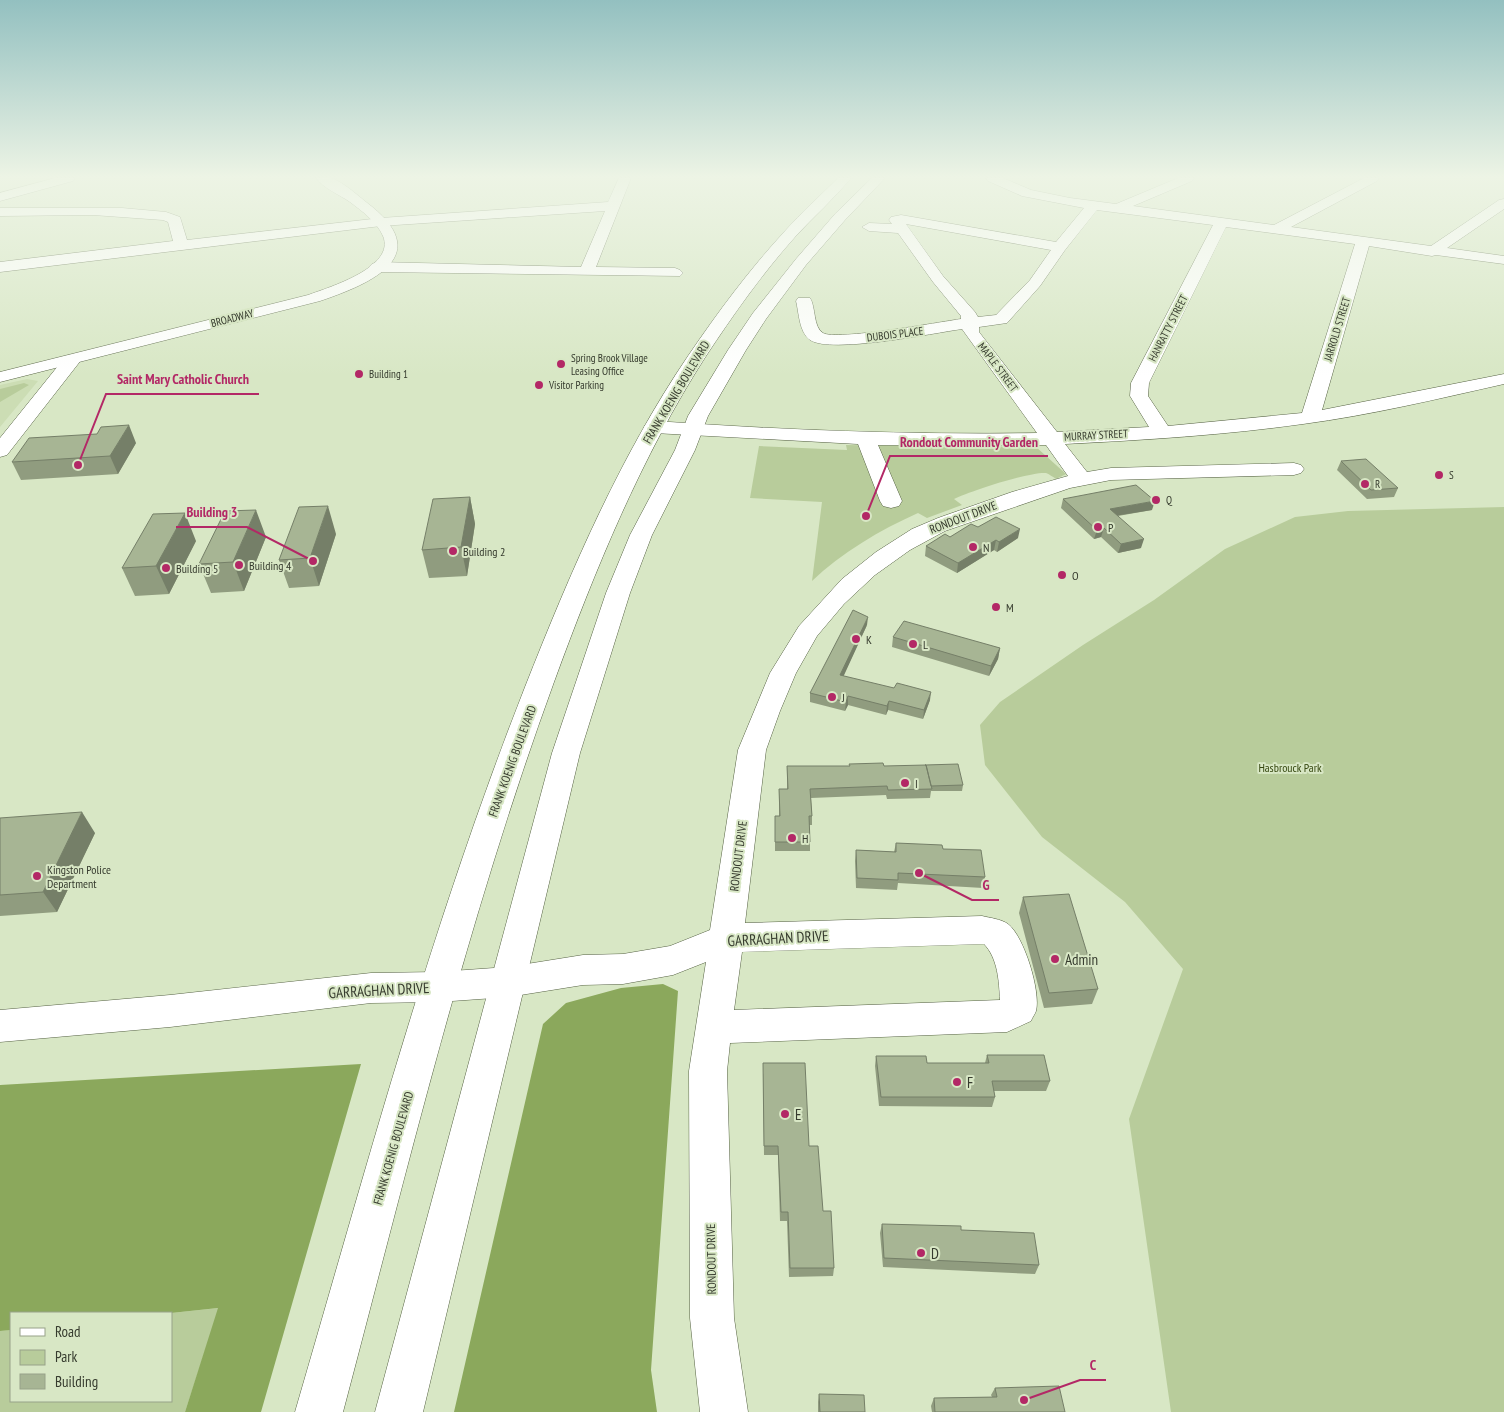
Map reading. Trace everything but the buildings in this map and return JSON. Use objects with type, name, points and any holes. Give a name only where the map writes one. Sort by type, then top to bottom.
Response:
[{"type":"main road","points":[[0,267],[192,244]]},
{"type":"main road","name":"BROADWAY","points":[[0,378],[314,298],[357,281],[386,259],[391,244]]},
{"type":"main road","points":[[587,271],[598,244]]},
{"type":"main road","name":"FRANK KOENIG BOULEVARD","points":[[319,1412],[438,987],[478,856],[545,668],[601,532],[654,427],[702,346],[725,313],[781,244]]},
{"type":"main road","points":[[399,1412],[566,753],[591,671],[641,535],[694,430],[698,416],[759,317],[817,244]]},
{"type":"main road","name":"MAPLE STREET","points":[[912,244],[938,279],[969,315],[971,332],[1050,437]]},
{"type":"main road","points":[[1042,244],[1060,247]]},
{"type":"main road","name":"DUBOIS PLACE","points":[[804,301],[812,332],[819,340],[846,340],[970,324],[1005,317],[1035,283],[1063,244]]},
{"type":"main road","name":"HANRATTY STREET","points":[[1162,432],[1139,396],[1140,383],[1210,244]]},
{"type":"main road","name":"JARROLD STREET","points":[[1311,416],[1363,244]]},
{"type":"main road","points":[[1370,244],[1504,260]]},
{"type":"main road","points":[[1432,252],[1444,244]]},
{"type":"main road","points":[[377,267],[675,273]]},
{"type":"main road","points":[[0,451],[72,360]]},
{"type":"main road","name":"MURRAY STREET","points":[[654,427],[865,438],[961,439],[1162,432],[1277,422],[1437,394],[1504,379]]},
{"type":"main road","points":[[1050,437],[1081,478]]},
{"type":"main road","points":[[865,438],[891,501]]},
{"type":"main road","name":"RONDOUT DRIVE","points":[[724,1412],[712,1318],[708,1071],[728,938],[752,750],[765,714],[795,650],[828,605],[869,567],[920,534],[939,525],[1010,499],[1081,478],[1111,474],[1294,469]]},
{"type":"main road","name":"GARRAGHAN DRIVE","points":[[0,1026],[170,1011],[371,988],[438,987],[508,982],[582,970],[623,969],[673,960],[728,938],[982,930],[996,934],[1005,943],[1019,996],[1018,1010],[1007,1016],[715,1027]]},
{"type":"shaded area","points":[[27,379],[38,381],[0,427],[0,385]]},
{"type":"green space","points":[[24,383],[29,385],[0,402],[0,389]]},
{"type":"green space","points":[[846,445],[1035,446],[1066,474],[1056,479],[1046,473],[1013,479],[954,499],[962,505],[927,518],[918,513],[862,543],[835,561],[812,581],[822,502],[750,498],[759,446],[847,450]]},
{"type":"green space","name":"Hasbrouck Park","points":[[1504,507],[1504,1412],[1171,1412],[1129,1119],[1183,969],[1125,902],[1042,837],[985,765],[980,725],[1000,702],[1083,645],[1154,600],[1225,549],[1295,517],[1348,511]]},
{"type":"green space","points":[[663,984],[678,991],[651,1370],[657,1412],[454,1412],[543,1024],[566,1003],[621,988]]},
{"type":"green space","points":[[361,1064],[261,1412],[185,1412],[218,1308],[172,1313],[10,1312],[10,1330],[0,1331],[0,1085]]},
{"type":"green space","points":[[219,1308],[185,1412],[0,1412],[0,1331],[10,1330],[10,1402],[172,1402],[172,1313]]},
{"type":"place","name":"Spring Brook Village Leasing Office","points":[[561,364]]},
{"type":"place","name":"Building 1","points":[[359,374]]},
{"type":"place","name":"Visitor Parking","points":[[539,385]]},
{"type":"place","name":"Saint Mary Catholic Church","points":[[78,465]]},
{"type":"place","name":"S","points":[[1439,475]]},
{"type":"place","name":"R","points":[[1365,484]]},
{"type":"place","name":"Q","points":[[1156,500]]},
{"type":"place","name":"Rondout Community Garden","points":[[866,516]]},
{"type":"place","name":"P","points":[[1098,527]]},
{"type":"place","name":"N","points":[[973,547]]},
{"type":"place","name":"Building 2","points":[[453,551]]},
{"type":"place","name":"Building 3","points":[[313,561]]},
{"type":"place","name":"Building 4","points":[[239,565]]},
{"type":"place","name":"Building 5","points":[[166,568]]},
{"type":"place","name":"O","points":[[1062,575]]},
{"type":"place","name":"M","points":[[996,607]]},
{"type":"place","name":"K","points":[[856,639]]},
{"type":"place","name":"L","points":[[913,644]]},
{"type":"place","name":"J","points":[[832,697]]},
{"type":"place","name":"I","points":[[905,783]]},
{"type":"place","name":"H","points":[[792,838]]},
{"type":"place","name":"G","points":[[919,873]]},
{"type":"place","name":"Kingston Police Department","points":[[37,876]]},
{"type":"place","name":"Admin","points":[[1055,959]]},
{"type":"place","name":"F","points":[[957,1082]]},
{"type":"place","name":"E","points":[[785,1114]]},
{"type":"place","name":"D","points":[[921,1253]]},
{"type":"place","name":"C","points":[[1024,1400]]}]
